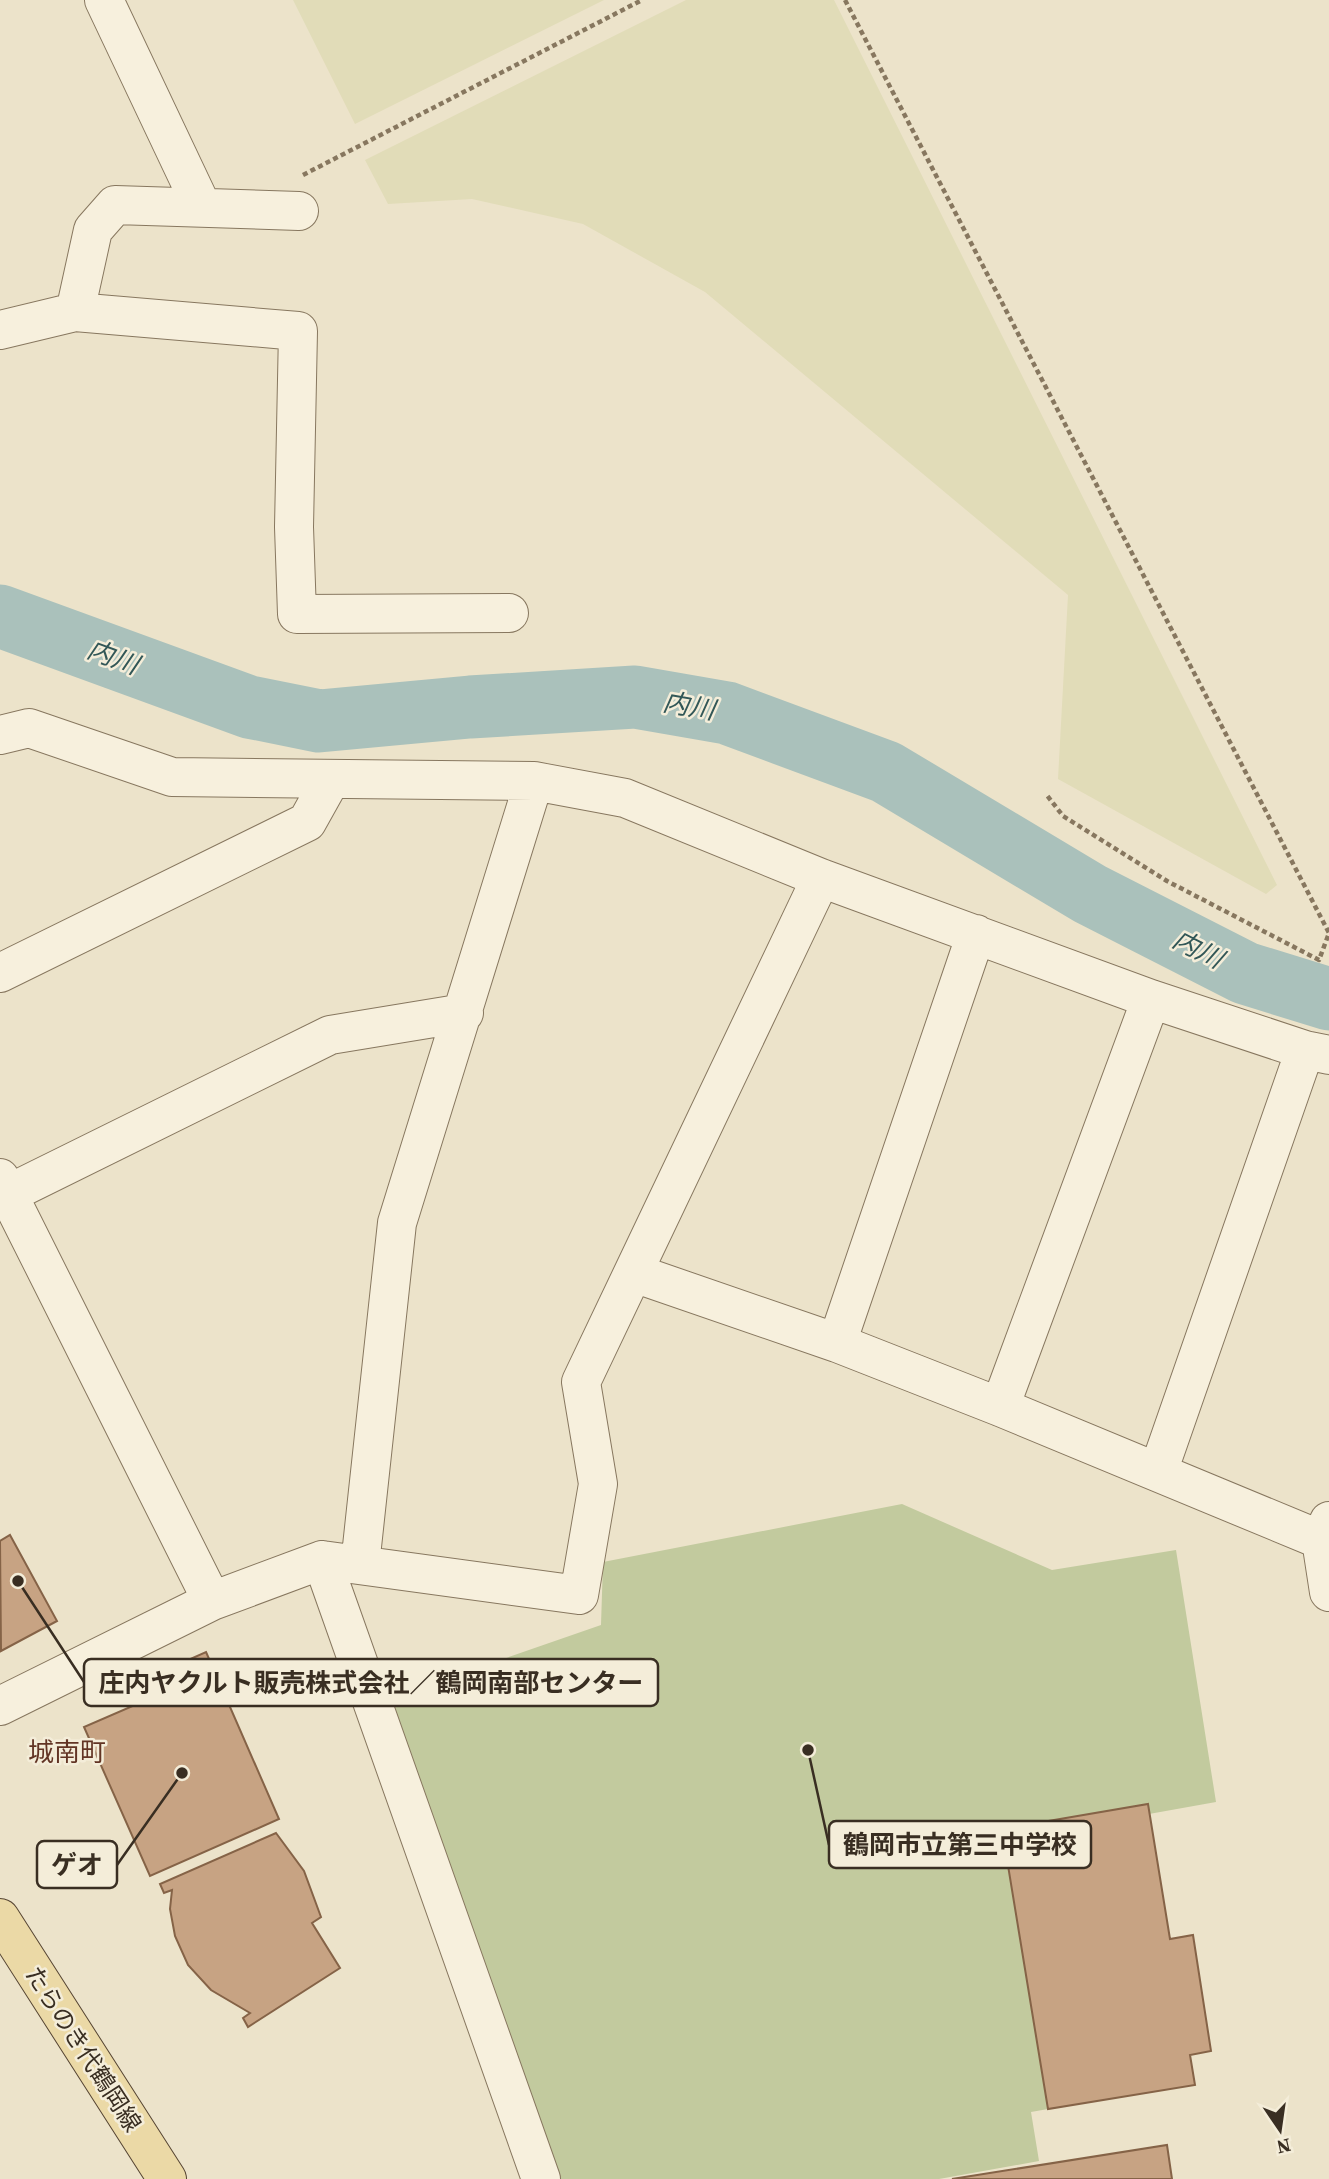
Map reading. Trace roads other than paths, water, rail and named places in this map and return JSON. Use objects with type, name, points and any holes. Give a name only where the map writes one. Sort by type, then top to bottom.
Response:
[{"type":"main road","name":"たらのき代鶴岡線","points":[[0,1918],[167,2179]]},
{"type":"street","points":[[104,0],[202,207]]},
{"type":"street","points":[[75,312],[93,230],[115,205],[202,207],[299,194]]},
{"type":"street","points":[[0,330],[75,312],[298,331],[294,527],[297,614],[509,612]]},
{"type":"street","points":[[0,735],[29,728],[172,777],[534,781],[625,798],[821,877],[1151,999],[1317,1052],[1158,1472]]},
{"type":"street","points":[[0,973],[307,822],[331,779]]},
{"type":"street","points":[[360,1566],[397,1223],[534,781]]},
{"type":"street","points":[[0,1706],[212,1601],[322,1560],[579,1595],[598,1484],[582,1382],[821,877]]},
{"type":"street","points":[[837,1343],[976,934]]},
{"type":"street","points":[[1000,1406],[1151,999]]},
{"type":"street","points":[[212,1601],[3,1190],[330,1035],[464,1013]]},
{"type":"street","points":[[634,1273],[837,1343],[1000,1406],[1158,1472],[1325,1530],[1329,1592]]},
{"type":"street","points":[[322,1560],[541,2179]]},
{"type":"waterway","name":"内川","points":[[0,616],[249,707],[319,721],[470,707],[635,697],[727,713],[886,772],[1090,894],[1245,973],[1329,999]]},
{"type":"place","name":"庄内ヤクルト販売株式会社／鶴岡南部センター","points":[[18,1581]]},
{"type":"place","name":"鶴岡市立第三中学校","points":[[808,1750]]},
{"type":"place","name":"ゲオ","points":[[182,1773]]},
{"type":"district","name":"城南町","points":[[67,1752]]}]
